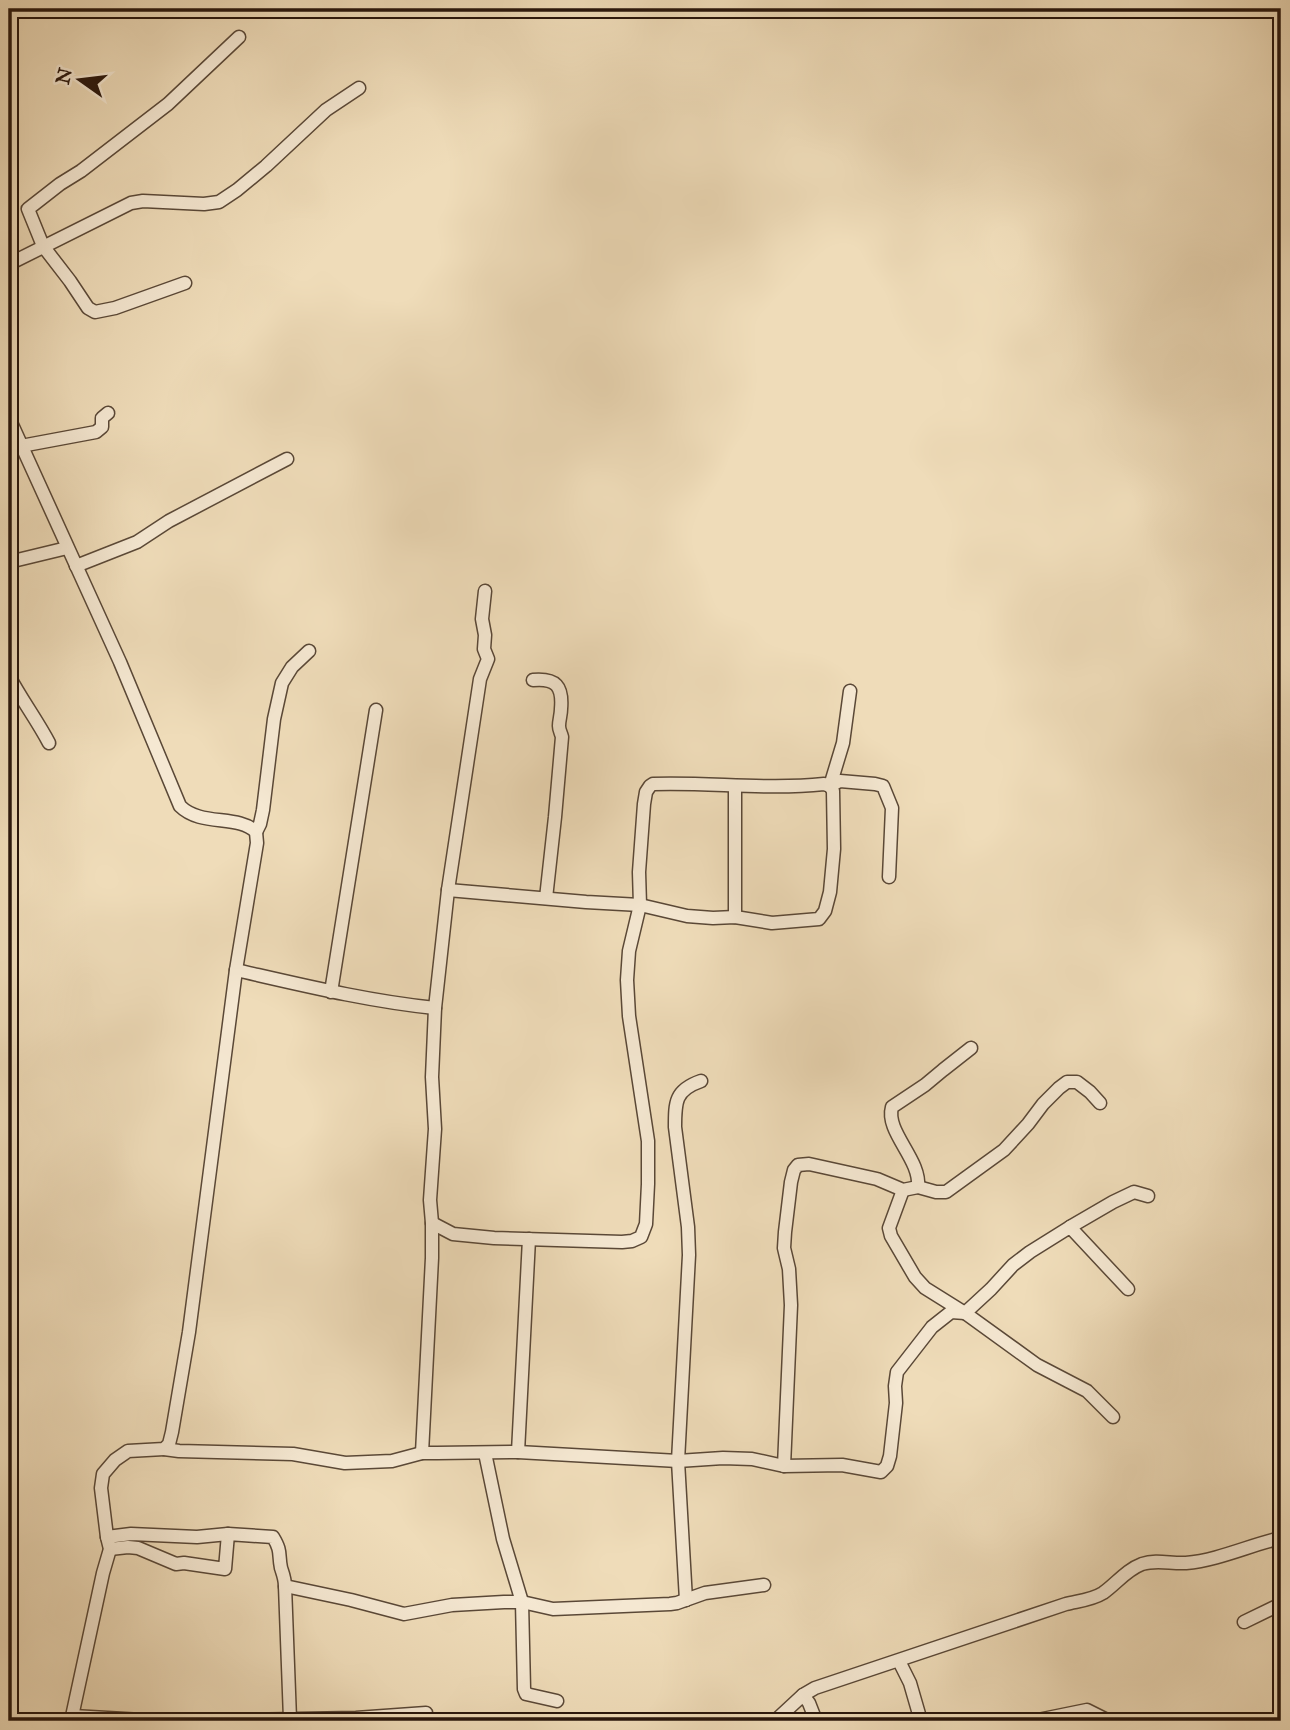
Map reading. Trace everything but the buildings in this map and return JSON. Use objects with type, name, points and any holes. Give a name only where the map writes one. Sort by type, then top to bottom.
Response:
[{"type":"street","points":[[185,283],[115,308],[95,312],[88,308],[43,246],[28,209],[60,184],[81,172],[168,104],[239,37]]},
{"type":"street","points":[[9,264],[131,204],[143,201],[204,204],[219,202],[266,166],[326,110],[359,88]]},
{"type":"street","points":[[14,448],[96,432],[102,427],[103,418],[108,412]]},
{"type":"street","points":[[9,418],[14,448],[76,566],[120,662],[180,806],[186,813],[246,825],[256,832]]},
{"type":"street","points":[[76,566],[137,542],[287,459]]},
{"type":"street","points":[[9,562],[67,548]]},
{"type":"street","points":[[422,1453],[432,1223],[430,1200],[435,1129],[432,1077],[435,1008],[448,890],[480,679],[488,659],[484,649],[482,619],[485,591]]},
{"type":"street","points":[[164,1449],[169,1444],[172,1432],[189,1332],[236,970],[257,844],[256,832],[263,810],[274,719],[282,684],[292,667],[310,651]]},
{"type":"street","points":[[9,676],[49,743]]},
{"type":"street","points":[[533,680],[547,679],[557,684],[562,708],[559,724],[562,737],[546,898]]},
{"type":"street","points":[[830,786],[844,743],[850,691]]},
{"type":"street","points":[[331,992],[376,710]]},
{"type":"street","points":[[830,786],[840,780],[883,786],[892,808],[889,877]]},
{"type":"street","points":[[432,1223],[453,1234],[632,1241],[641,1237],[646,1224],[648,1140],[634,1054],[627,980],[629,951],[640,905],[639,872],[646,792],[653,784],[681,783],[779,787],[824,784],[830,786],[833,791],[834,849],[830,892],[825,911],[819,919],[772,922],[735,917],[713,918],[688,916],[640,905],[448,890]]},
{"type":"street","points":[[735,917],[736,786]]},
{"type":"street","points":[[236,970],[331,992],[435,1008]]},
{"type":"street","points":[[918,1187],[919,1178],[915,1167],[898,1135],[890,1111],[971,1048]]},
{"type":"street","points":[[686,1600],[678,1461],[689,1255],[675,1114],[681,1093],[687,1086],[701,1081]]},
{"type":"street","points":[[784,1466],[791,1305],[789,1269],[784,1248],[794,1170],[797,1165],[809,1164],[877,1179],[903,1190],[918,1187],[946,1192],[1004,1150],[1043,1104],[1067,1082],[1077,1082],[1100,1103]]},
{"type":"street","points":[[903,1190],[890,1228],[891,1236],[915,1277],[925,1288],[1037,1365],[1087,1391],[1113,1417]]},
{"type":"street","points":[[159,1721],[72,1719],[108,1543],[101,1480],[115,1460],[128,1451],[164,1449],[293,1454],[345,1463],[392,1461],[422,1453],[518,1452],[678,1461],[752,1459],[784,1466],[842,1465],[881,1472],[890,1456],[897,1372],[932,1327],[951,1312],[965,1313],[1013,1265],[1070,1227],[1134,1192],[1148,1196]]},
{"type":"street","points":[[1070,1227],[1128,1290]]},
{"type":"street","points":[[518,1452],[529,1239]]},
{"type":"street","points":[[485,1453],[503,1539],[522,1602],[524,1689],[531,1697],[558,1701]]},
{"type":"street","points":[[108,1543],[131,1534],[273,1537],[280,1548],[285,1586],[290,1719]]},
{"type":"street","points":[[108,1543],[138,1548],[176,1564],[225,1569],[228,1534]]},
{"type":"street","points":[[775,1721],[803,1695],[815,1688],[1066,1604],[1095,1597],[1140,1565],[1153,1562],[1186,1563],[1233,1553],[1281,1538]]},
{"type":"street","points":[[285,1586],[404,1614],[452,1605],[522,1602],[553,1609],[670,1604],[705,1593],[764,1585]]},
{"type":"street","points":[[1244,1622],[1281,1604]]},
{"type":"street","points":[[899,1661],[910,1684],[920,1721]]},
{"type":"street","points":[[803,1695],[816,1721]]},
{"type":"street","points":[[1033,1721],[1087,1710],[1109,1721]]},
{"type":"street","points":[[169,1721],[356,1718],[426,1713]]}]
